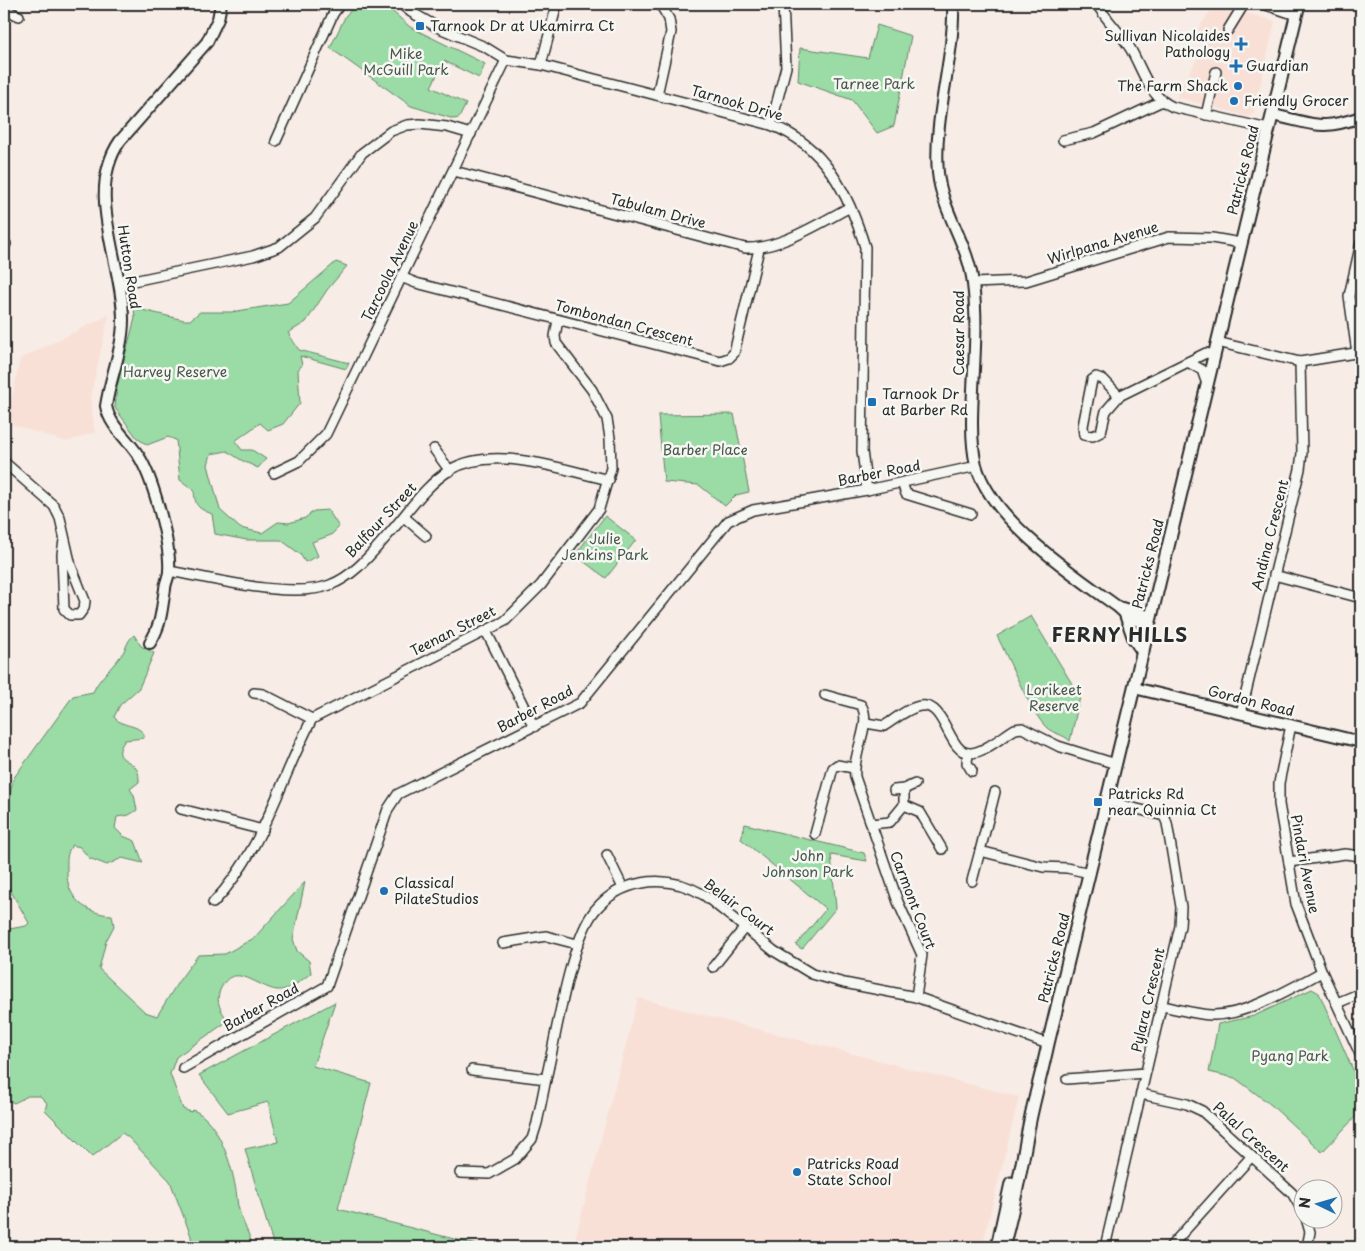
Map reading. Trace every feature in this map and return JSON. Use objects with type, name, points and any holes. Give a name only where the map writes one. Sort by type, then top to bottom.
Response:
[{"type":"main road","name":"Patricks Road","points":[[1003,1247],[1027,1148],[1028,1132],[1048,1044],[1297,9]]},
{"type":"main road","points":[[1122,612],[1134,639],[1143,652]]},
{"type":"main road","name":"Patricks Road","points":[[997,1247],[999,1230],[1020,1146],[1028,1132]]},
{"type":"street","name":"Hutton Road","points":[[150,643],[162,619],[165,588],[169,571],[166,541],[148,474],[141,459],[108,416],[106,406],[122,331],[122,304],[105,201],[106,173],[111,154],[207,42],[218,19],[221,4]]},
{"type":"street","points":[[276,141],[333,14],[340,4]]},
{"type":"street","name":"Tarnook Drive","points":[[401,4],[437,28],[485,47],[506,60],[541,66],[771,125],[783,129],[816,152],[830,168],[850,207],[865,247],[862,451],[867,490]]},
{"type":"street","points":[[541,66],[557,4]]},
{"type":"street","points":[[657,95],[670,32],[669,19],[660,4]]},
{"type":"street","points":[[771,125],[786,67],[783,4]]},
{"type":"street","name":"Caesar Road","points":[[954,4],[937,146],[938,174],[944,203],[967,257],[973,283],[972,425],[977,466],[990,492],[1005,512],[1057,562],[1122,612],[1150,620]]},
{"type":"street","points":[[1097,4],[1105,18],[1130,49],[1150,88],[1160,102],[1173,107],[1268,130]]},
{"type":"street","points":[[1228,30],[1244,4]]},
{"type":"street","points":[[1263,4],[1297,9]]},
{"type":"street","points":[[4,9],[19,16]]},
{"type":"street","name":"Tarcoola Avenue","points":[[274,473],[299,461],[326,434],[506,60]]},
{"type":"street","points":[[1206,115],[1216,72]]},
{"type":"street","points":[[1063,140],[1094,133],[1160,102]]},
{"type":"street","points":[[1272,115],[1322,126],[1337,126],[1360,121]]},
{"type":"street","points":[[119,284],[236,260],[279,247],[315,218],[362,154],[391,131],[407,125],[420,124],[447,127],[471,134]]},
{"type":"street","name":"Tabulam Drive","points":[[454,171],[735,246],[759,249],[773,245],[850,207]]},
{"type":"street","name":"Wirlpana Avenue","points":[[973,283],[1026,281],[1169,237],[1212,238],[1241,243]]},
{"type":"street","points":[[1217,342],[1300,362],[1359,353],[1349,296],[1361,243]]},
{"type":"street","name":"Tombondan Crescent","points":[[401,278],[720,361],[729,358],[736,346],[759,249]]},
{"type":"street","name":"Teenan Street","points":[[312,719],[486,632],[515,612],[540,585],[599,509],[609,480],[612,457],[607,419],[592,390],[556,343],[554,336],[558,320]]},
{"type":"street","points":[[1119,396],[1100,378],[1092,380],[1083,426],[1084,435],[1092,436],[1101,432],[1106,411],[1119,396],[1206,353],[1214,355]]},
{"type":"street","points":[[1188,362],[1202,370],[1207,384]]},
{"type":"street","name":"Andina Crescent","points":[[1241,713],[1300,469],[1302,453],[1300,362]]},
{"type":"street","points":[[434,449],[450,470]]},
{"type":"street","name":"Balfour Street","points":[[169,571],[284,591],[330,585],[360,566],[432,485],[450,470],[468,462],[487,458],[514,459],[609,480]]},
{"type":"street","points":[[4,462],[54,506],[60,518],[64,540],[85,601],[84,608],[79,615],[70,614],[64,609],[62,554],[64,540]]},
{"type":"street","name":"Barber Road","points":[[183,1068],[327,986],[388,809],[398,794],[580,703],[728,521],[753,510],[867,490],[977,466]]},
{"type":"street","points":[[902,483],[906,494],[971,514]]},
{"type":"street","points":[[404,517],[426,536]]},
{"type":"street","points":[[1274,576],[1361,598]]},
{"type":"street","points":[[486,632],[534,727]]},
{"type":"street","name":"Gordon Road","points":[[1134,688],[1361,742]]},
{"type":"street","points":[[213,903],[247,861],[296,750],[312,719],[262,694],[254,693]]},
{"type":"street","points":[[815,834],[833,768],[836,765],[854,768],[866,723],[866,712],[861,705],[825,695]]},
{"type":"street","points":[[866,723],[884,726],[918,706],[926,705],[935,709],[960,750],[968,753],[976,752],[1015,729],[1022,728],[1058,746],[1116,764]]},
{"type":"street","name":"Pindari Avenue","points":[[1291,725],[1279,783],[1279,804],[1296,904],[1322,972],[1361,1056]]},
{"type":"street","points":[[968,753],[967,763],[972,771]]},
{"type":"street","name":"Carmont Court","points":[[854,768],[876,843],[898,902],[922,956],[916,997]]},
{"type":"street","points":[[915,784],[899,790],[904,805],[920,812],[942,849]]},
{"type":"street","points":[[972,881],[995,792]]},
{"type":"street","name":"Pylara Crescent","points":[[1105,1247],[1162,1006],[1180,926],[1182,907],[1168,822],[1164,816],[1107,800]]},
{"type":"street","points":[[871,824],[890,822],[904,805]]},
{"type":"street","points":[[181,809],[262,830]]},
{"type":"street","points":[[980,851],[1043,867],[1068,868],[1090,873]]},
{"type":"street","points":[[607,854],[623,888]]},
{"type":"street","points":[[1289,862],[1345,854],[1361,856]]},
{"type":"street","name":"Belair Court","points":[[460,1173],[489,1174],[515,1159],[532,1139],[578,944],[597,908],[623,888],[651,882],[680,884],[704,895],[774,951],[812,974],[826,979],[916,997],[1048,1044]]},
{"type":"street","points":[[713,967],[745,927]]},
{"type":"street","points":[[503,943],[546,936],[578,944]]},
{"type":"street","points":[[1162,1006],[1212,1015],[1230,1012],[1248,1007],[1322,972]]},
{"type":"street","points":[[1337,1003],[1361,993]]},
{"type":"street","points":[[472,1070],[546,1080]]},
{"type":"street","points":[[1067,1079],[1145,1073]]},
{"type":"street","name":"Palal Crescent","points":[[1141,1094],[1186,1104],[1202,1111],[1292,1193]]},
{"type":"street","points":[[1170,1247],[1251,1157]]},
{"type":"street","points":[[1307,1247],[1310,1232],[1309,1228]]},
{"type":"shaded area","points":[[1215,4],[1235,4],[1246,13],[1275,21],[1254,113],[1249,117],[1176,97],[1206,43],[1198,29]]},
{"type":"shaded area","points":[[109,315],[90,398],[95,432],[67,442],[7,423],[20,359]]},
{"type":"shaded area","name":"Patricks Road State School","points":[[638,998],[1019,1097],[982,1247],[573,1247]]},
{"type":"green space","name":"Mike McGuill Park","points":[[358,4],[384,4],[410,27],[485,64],[479,78],[444,61],[431,87],[466,104],[459,118],[454,119],[411,106],[330,48],[346,15]]},
{"type":"green space","name":"Tarnee Park","points":[[877,25],[911,36],[894,126],[877,133],[852,100],[798,81],[800,48],[868,58]]},
{"type":"green space","name":"Harvey Reserve","points":[[336,262],[347,266],[327,290],[306,322],[288,333],[299,350],[349,363],[346,369],[300,356],[302,365],[298,370],[300,403],[283,424],[268,430],[260,423],[235,441],[242,450],[252,450],[266,459],[258,468],[227,451],[211,454],[208,465],[220,510],[240,528],[262,533],[278,522],[289,523],[305,518],[314,511],[328,510],[339,527],[331,535],[312,542],[318,556],[305,562],[300,554],[281,540],[247,540],[215,534],[212,514],[198,506],[194,490],[180,480],[176,440],[168,437],[147,445],[137,438],[115,408],[117,386],[135,318],[134,308],[190,320],[200,312],[231,312],[288,303]]},
{"type":"green space","name":"Barber Place","points":[[734,414],[749,492],[736,495],[725,506],[699,485],[664,482],[658,415]]},
{"type":"green space","name":"Julie Jenkins Park","points":[[605,516],[636,540],[606,578],[575,555]]},
{"type":"green space","name":"Lorikeet Reserve","points":[[1031,616],[1080,697],[1070,741],[1047,728],[1034,711],[997,636]]},
{"type":"green space","points":[[134,635],[141,646],[154,653],[139,688],[120,705],[114,717],[121,723],[137,728],[144,734],[144,738],[125,740],[121,747],[121,756],[134,766],[138,773],[139,782],[130,789],[134,795],[137,810],[129,815],[117,817],[115,828],[123,836],[135,841],[143,863],[122,858],[107,865],[89,858],[80,847],[72,845],[67,857],[68,881],[74,897],[79,903],[94,912],[112,915],[114,926],[106,941],[99,969],[145,1012],[157,1016],[178,982],[198,955],[225,954],[254,938],[305,882],[293,939],[297,951],[309,961],[311,973],[282,990],[270,988],[239,976],[225,981],[218,999],[228,1021],[176,1057],[170,1074],[183,1109],[191,1112],[193,1110],[203,1116],[218,1136],[229,1162],[236,1188],[239,1211],[253,1247],[192,1247],[191,1236],[170,1181],[128,1137],[122,1133],[92,1157],[45,1110],[47,1103],[40,1096],[28,1096],[14,1103],[4,1098],[4,930],[26,926],[29,923],[5,881],[4,837],[8,833],[8,805],[13,779],[73,696],[93,692]]},
{"type":"green space","name":"John Johnson Park","points":[[745,824],[864,853],[867,861],[831,855],[836,908],[802,949],[796,945],[826,909],[741,839]]},
{"type":"green space","name":"Pyang Park","points":[[1312,989],[1319,993],[1361,1088],[1361,1111],[1322,1152],[1270,1104],[1235,1078],[1209,1072],[1218,1024],[1254,1016]]},
{"type":"green space","points":[[335,1002],[313,1066],[371,1083],[338,1209],[485,1247],[274,1247],[245,1149],[278,1142],[268,1102],[228,1113],[199,1075]]},
{"type":"place","name":"Tarnook Dr at Ukamirra Ct","points":[[420,26]]},
{"type":"place","name":"Sullivan Nicolaides Pathology","points":[[1241,44]]},
{"type":"place","name":"Guardian","points":[[1236,66]]},
{"type":"place","name":"The Farm Shack","points":[[1238,86]]},
{"type":"place","name":"Friendly Grocer","points":[[1234,101]]},
{"type":"place","name":"Tarnook Dr at Barber Rd","points":[[872,402]]},
{"type":"place","name":"Patricks Rd near Quinnia Ct","points":[[1098,802]]},
{"type":"place","name":"Classical PilateStudios","points":[[384,891]]},
{"type":"place","name":"Patricks Road State School","points":[[797,1172]]},
{"type":"district","name":"FERNY HILLS","points":[[1120,635]]}]
